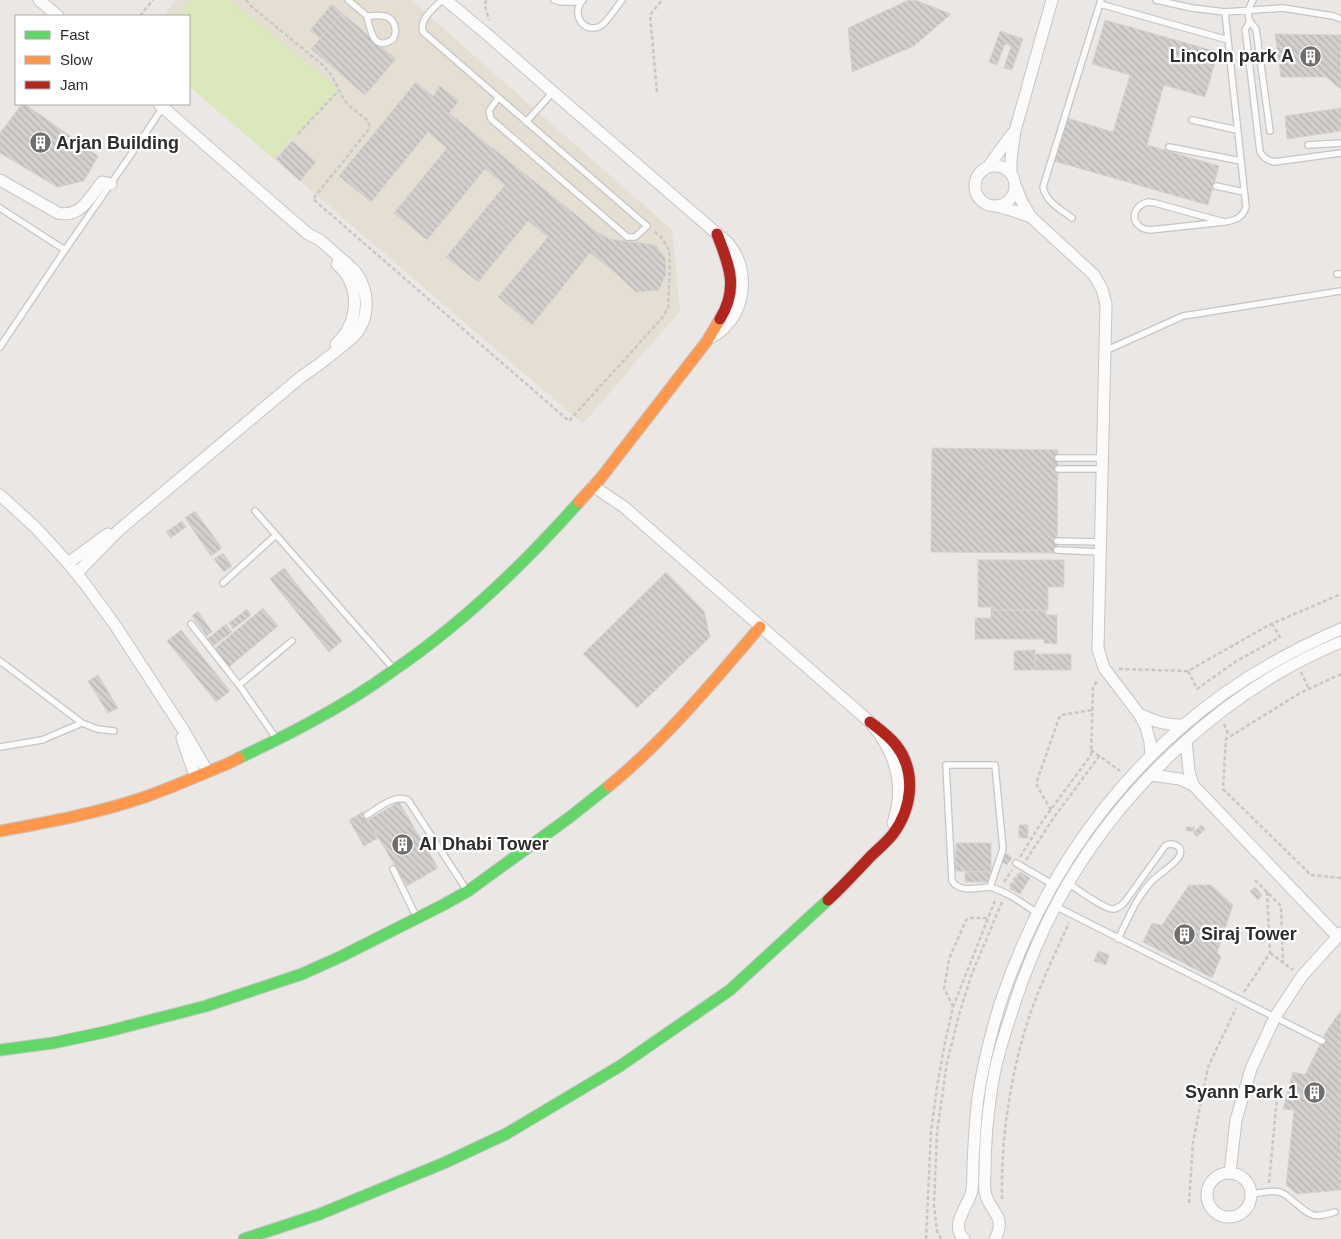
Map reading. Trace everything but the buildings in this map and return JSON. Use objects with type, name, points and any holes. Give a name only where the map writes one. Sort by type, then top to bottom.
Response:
[{"type":"street","points":[[39,0],[57,15]]},
{"type":"street","points":[[0,831],[55,821],[100,810],[144,797],[227,764],[308,724],[395,670],[446,631],[532,554],[597,483],[707,340],[727,308],[731,290],[730,271],[717,234],[489,36],[444,0]]},
{"type":"street","points":[[1011,173],[1015,131],[1052,0]]},
{"type":"street","points":[[77,574],[119,530],[301,376],[310,365],[338,342],[345,334],[354,316],[355,297],[353,287],[344,270],[317,246],[308,234],[161,105]]},
{"type":"street","points":[[988,167],[1015,131]]},
{"type":"street","points":[[1016,187],[1012,198],[1002,205],[996,206],[990,206],[979,199],[974,187],[978,174],[988,167],[1000,166],[1011,173],[1022,202],[1031,217],[1094,275],[1102,289],[1106,304],[1098,649],[1104,668],[1139,714],[1148,734],[1151,756]]},
{"type":"street","points":[[0,180],[62,214],[73,213],[82,208],[102,182],[111,184]]},
{"type":"street","points":[[996,206],[1014,210],[1031,217]]},
{"type":"street","points":[[244,1239],[320,1214],[453,1159],[506,1134],[620,1066],[730,990],[829,900],[883,844],[895,830],[904,815],[910,791],[908,767],[897,746],[885,732],[870,722],[760,627],[597,483]]},
{"type":"street","points":[[0,495],[36,528],[77,574],[114,625],[180,726],[206,771]]},
{"type":"street","points":[[68,563],[108,534],[119,530]]},
{"type":"street","points":[[0,1050],[53,1043],[105,1032],[206,1006],[302,974],[443,905],[468,891],[570,818],[650,750],[686,713],[760,627]]},
{"type":"street","points":[[964,1239],[960,1235],[958,1227],[960,1217],[972,1190],[977,1104],[988,1045],[1010,976],[1026,935],[1052,884],[1068,858],[1093,822],[1130,778],[1184,725],[1225,693],[1268,665],[1314,640],[1341,629]]},
{"type":"street","points":[[995,1239],[1000,1231],[1000,1222],[988,1201],[985,1191],[987,1126],[991,1091],[1007,1024],[1025,973],[1055,906],[1068,883],[1106,826],[1151,775],[1186,741],[1220,712],[1257,687],[1297,663],[1341,642]]},
{"type":"street","points":[[1139,714],[1153,721],[1168,725],[1184,725]]},
{"type":"street","points":[[180,726],[183,744],[195,776]]},
{"type":"street","points":[[1186,741],[1189,771],[1193,785]]},
{"type":"street","points":[[1151,775],[1180,779],[1193,785],[1339,934],[1302,976],[1275,1017],[1251,1069],[1236,1120],[1230,1173]]},
{"type":"street","points":[[1222,1174],[1238,1174],[1250,1186],[1252,1194],[1251,1202],[1247,1209],[1233,1217],[1224,1217],[1217,1214],[1207,1200],[1210,1184],[1214,1178],[1222,1174]]},
{"type":"lane","points":[[348,0],[367,16],[370,33],[376,41],[385,43],[393,39],[396,27],[389,18],[384,16],[367,16]]},
{"type":"lane","points":[[444,0],[423,22],[423,32],[647,226],[635,237],[624,234],[491,119],[489,111],[498,98]]},
{"type":"lane","points":[[554,0],[561,2],[582,1]]},
{"type":"lane","points":[[582,1],[577,14],[579,20],[584,25],[596,27],[602,24],[622,0]]},
{"type":"lane","points":[[1156,0],[1192,8],[1225,12],[1283,8],[1333,16],[1341,20]]},
{"type":"lane","points":[[1253,0],[1249,10],[1250,21],[1256,29],[1270,131]]},
{"type":"lane","points":[[1072,218],[1050,201],[1045,195],[1043,187],[1101,2],[1228,40]]},
{"type":"lane","points":[[1224,222],[1148,202],[1137,208],[1134,214],[1138,226],[1144,230],[1150,230],[1224,222],[1239,218],[1244,214],[1246,207],[1225,12]]},
{"type":"lane","points":[[1250,21],[1245,30],[1259,147],[1263,157],[1274,162],[1341,152]]},
{"type":"lane","points":[[526,122],[553,92]]},
{"type":"lane","points":[[0,347],[111,184],[161,105]]},
{"type":"lane","points":[[1192,120],[1238,130]]},
{"type":"lane","points":[[1308,145],[1341,143]]},
{"type":"lane","points":[[1169,148],[1241,161]]},
{"type":"lane","points":[[1216,186],[1244,192]]},
{"type":"lane","points":[[0,208],[65,250]]},
{"type":"lane","points":[[1105,351],[1184,316],[1341,291]]},
{"type":"lane","points":[[1058,458],[1102,463]]},
{"type":"lane","points":[[1058,469],[1102,463]]},
{"type":"lane","points":[[255,511],[395,670]]},
{"type":"lane","points":[[223,583],[276,535]]},
{"type":"lane","points":[[1057,541],[1100,547]]},
{"type":"lane","points":[[1057,550],[1100,547]]},
{"type":"lane","points":[[191,624],[239,685],[277,739]]},
{"type":"lane","points":[[239,685],[292,641]]},
{"type":"lane","points":[[0,661],[82,723],[97,729],[114,731]]},
{"type":"lane","points":[[0,747],[42,740],[82,723]]},
{"type":"lane","points":[[990,887],[1003,849],[995,765],[946,765],[952,881],[955,886],[964,889],[990,887],[1013,896],[1037,913]]},
{"type":"lane","points":[[367,815],[393,799],[401,798],[408,800],[468,891]]},
{"type":"lane","points":[[1068,883],[1109,908],[1120,907],[1165,846],[1169,844],[1178,846],[1180,850],[1178,859],[1147,887],[1132,909],[1118,939]]},
{"type":"lane","points":[[1019,865],[1052,884]]},
{"type":"lane","points":[[393,869],[417,918]]},
{"type":"lane","points":[[1055,906],[1322,1041]]},
{"type":"lane","points":[[1252,1194],[1276,1191],[1285,1194],[1308,1214],[1313,1216],[1323,1216],[1336,1212]]},
{"type":"path","points":[[141,15],[153,0]]},
{"type":"path","points":[[246,0],[324,66],[332,76],[348,106],[366,119],[369,124],[369,129],[312,199],[569,421],[662,318],[668,308],[670,265],[668,250],[661,237],[647,226]]},
{"type":"path","points":[[657,92],[650,15],[662,0]]},
{"type":"path","points":[[298,134],[339,90]]},
{"type":"path","points":[[1188,671],[1198,689],[1235,662],[1280,636],[1272,624]]},
{"type":"path","points":[[1297,663],[1309,689]]},
{"type":"path","points":[[1341,674],[1309,689],[1226,739],[1223,789],[1311,875],[1341,878]]},
{"type":"path","points":[[1050,810],[1036,782],[1059,718],[1061,715],[1092,710]]},
{"type":"path","points":[[1091,750],[1130,778]]},
{"type":"path","points":[[941,1239],[937,1231],[934,1205],[937,1132],[947,1062],[971,976],[1019,865],[1100,756]]},
{"type":"path","points":[[1255,880],[1281,906],[1283,962]]},
{"type":"path","points":[[1189,1202],[1193,1142],[1208,1068],[1239,1000],[1270,953],[1267,891]]},
{"type":"path","points":[[1002,1202],[1003,1149],[1006,1118],[1023,1036],[1041,984],[1072,915]]},
{"type":"path","points":[[953,1007],[944,988],[949,959],[966,920],[969,918],[988,918]]},
{"type":"path","points":[[1270,953],[1302,976]]},
{"type":"path","points":[[1268,1192],[1277,1098]]},
{"type":"shaded area","points":[[176,0],[411,0],[672,230],[680,311],[583,424],[190,87],[190,15],[165,15]]},
{"type":"green space","points":[[192,0],[230,0],[339,90],[273,158],[190,87],[190,15],[176,15]]},
{"type":"traffic: fast","points":[[239,758],[341,705],[420,652],[492,592],[537,548],[579,502]]},
{"type":"traffic: fast","points":[[0,1050],[53,1043],[105,1032],[206,1006],[302,974],[342,956],[468,891],[570,817],[609,786]]},
{"type":"traffic: fast","points":[[244,1239],[320,1214],[444,1163],[506,1134],[620,1066],[730,990],[828,900]]},
{"type":"traffic: slow","points":[[579,502],[600,479],[707,341],[720,319]]},
{"type":"traffic: slow","points":[[609,786],[669,730],[760,627]]},
{"type":"traffic: slow","points":[[0,831],[73,817],[127,803],[176,785],[239,758]]},
{"type":"traffic: jam","points":[[717,234],[728,266],[731,287],[726,308],[720,319]]},
{"type":"traffic: jam","points":[[828,900],[891,837],[899,824],[908,802],[909,778],[903,756],[896,745],[870,722]]},
{"type":"place","name":"Lincoln park A","points":[[1310,56]]},
{"type":"place","name":"Arjan Building","points":[[40,143]]},
{"type":"place","name":"Al Dhabi Tower","points":[[403,844]]},
{"type":"place","name":"Siraj Tower","points":[[1185,934]]},
{"type":"place","name":"Syann Park 1","points":[[1314,1092]]}]
